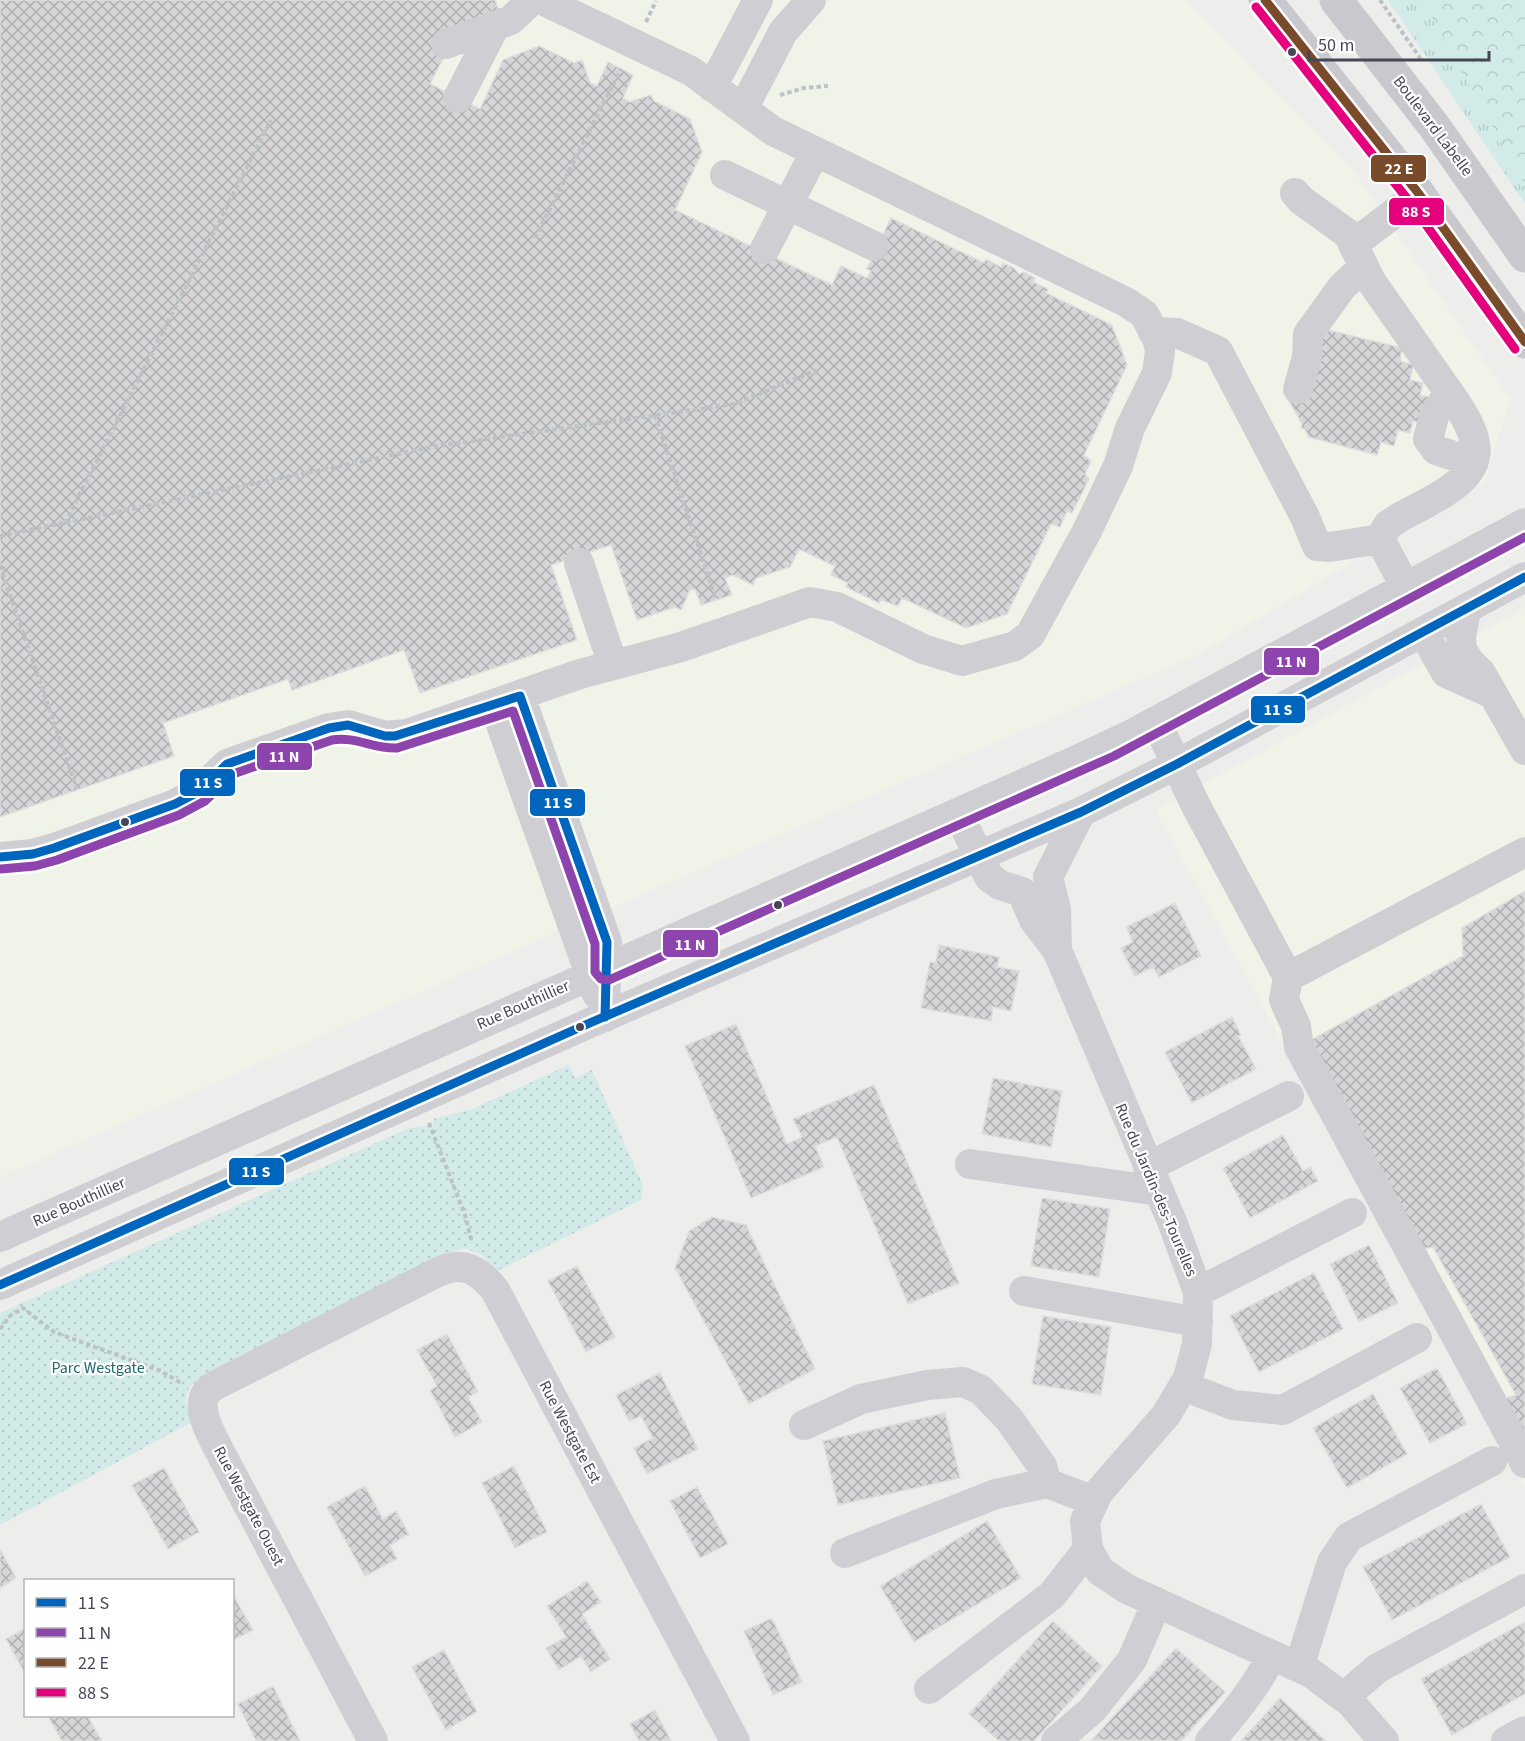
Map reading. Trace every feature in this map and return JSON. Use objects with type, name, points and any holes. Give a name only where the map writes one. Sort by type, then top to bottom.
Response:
[{"type":"main road","points":[[1265,0],[1419,194],[1525,342]]},
{"type":"main road","name":"Boulevard Labelle","points":[[1336,0],[1422,111],[1525,256]]},
{"type":"street","points":[[446,44],[516,17],[532,0]]},
{"type":"street","points":[[0,857],[54,848],[176,804],[198,792],[227,764],[329,728],[348,725],[385,736],[395,736],[613,665],[681,647],[810,602],[837,607],[923,648],[962,661],[999,652],[1024,641],[1035,627],[1118,466],[1130,428],[1157,373],[1160,351],[1144,314],[1126,302],[773,131],[691,71],[542,0]]},
{"type":"street","points":[[712,87],[758,0]]},
{"type":"street","points":[[743,109],[783,32],[811,0]]},
{"type":"street","points":[[458,98],[495,26]]},
{"type":"street","points":[[765,249],[815,152]]},
{"type":"street","points":[[725,175],[874,246]]},
{"type":"street","points":[[1295,193],[1300,200],[1348,234],[1359,255],[1449,393],[1472,433],[1476,445],[1472,462],[1459,482],[1396,519],[1388,525],[1380,539]]},
{"type":"street","points":[[1299,389],[1307,357],[1308,334],[1342,287],[1359,255],[1419,194]]},
{"type":"street","points":[[1153,332],[1177,333],[1218,351],[1309,525],[1317,546],[1330,547],[1380,539]]},
{"type":"street","points":[[1449,393],[1435,413],[1428,439],[1436,450],[1472,462]]},
{"type":"street","name":"Rue Bouthillier","points":[[0,1237],[1077,760],[1156,721],[1525,523]]},
{"type":"street","points":[[1380,539],[1406,588]]},
{"type":"street","points":[[579,563],[613,665]]},
{"type":"street","points":[[0,1285],[605,1017],[1081,812],[1177,764],[1525,577]]},
{"type":"street","points":[[1466,609],[1461,637],[1462,649],[1493,694],[1525,750]]},
{"type":"street","points":[[1423,632],[1446,673],[1493,694]]},
{"type":"street","points":[[507,700],[607,942],[599,972],[605,1017]]},
{"type":"street","points":[[1156,721],[1318,1031]]},
{"type":"street","points":[[958,813],[978,858],[994,882],[1017,889],[1031,878],[1048,877],[1081,812]]},
{"type":"street","points":[[1288,977],[1525,852]]},
{"type":"street","name":"Rue du Jardin-des-Tourelles","points":[[1048,877],[1056,909],[1057,950]]},
{"type":"street","name":"Rue du Jardin-des-Tourelles","points":[[1017,889],[1022,892],[1034,920],[1057,950],[1198,1292],[1197,1344],[1188,1378],[1166,1415],[1115,1472],[1094,1501],[1085,1521],[1088,1549],[1100,1571],[1127,1589],[1299,1667],[1344,1696],[1384,1741]]},
{"type":"street","points":[[1288,977],[1284,1000],[1296,1026],[1299,1047],[1525,1463]]},
{"type":"street","points":[[970,1164],[1153,1179],[1289,1096]]},
{"type":"street","points":[[1198,1292],[1352,1213]]},
{"type":"street","name":"Rue Westgate Est","points":[[329,1325],[451,1266],[470,1267],[488,1282],[735,1741]]},
{"type":"street","points":[[1024,1291],[1198,1322]]},
{"type":"street","name":"Rue Westgate Ouest","points":[[329,1325],[210,1388],[204,1395],[202,1405],[219,1450],[374,1741]]},
{"type":"street","points":[[1183,1386],[1233,1405],[1283,1410],[1417,1338]]},
{"type":"street","points":[[804,1425],[861,1400],[927,1385],[963,1382],[981,1390],[1009,1419],[1041,1466],[1047,1483]]},
{"type":"street","points":[[1299,1667],[1332,1562],[1349,1537],[1492,1461]]},
{"type":"street","points":[[846,1553],[996,1494],[1047,1483],[1094,1501]]},
{"type":"street","points":[[929,1689],[1052,1595],[1088,1549]]},
{"type":"street","points":[[1344,1696],[1378,1668],[1525,1589]]},
{"type":"street","points":[[1056,1741],[1092,1710],[1132,1660],[1157,1602]]},
{"type":"street","points":[[1210,1741],[1238,1710],[1263,1675],[1272,1655]]},
{"type":"street","points":[[1506,1741],[1525,1731]]},
{"type":"path","points":[[645,23],[656,2]]},
{"type":"path","points":[[535,238],[621,69]]},
{"type":"path","points":[[776,96],[804,88],[828,86]]},
{"type":"path","points":[[65,523],[271,120]]},
{"type":"path","points":[[0,536],[437,446],[735,404],[817,370]]},
{"type":"path","points":[[655,415],[716,600]]},
{"type":"path","points":[[0,566],[77,789]]},
{"type":"path","points":[[428,1122],[465,1215],[473,1246]]},
{"type":"path","points":[[0,1329],[10,1316],[23,1308],[54,1332],[161,1371],[187,1390]]},
{"type":"shaded area","points":[[0,0],[1185,0],[1355,173],[1510,399],[1485,482],[1198,655],[705,867],[0,1177]]},
{"type":"shaded area","points":[[1525,608],[1525,1487],[1156,810]]},
{"type":"green space","points":[[1388,0],[1525,0],[1525,204]]},
{"type":"green space","points":[[1422,0],[1525,0],[1525,185]]},
{"type":"green space","name":"Parc Westgate","points":[[569,1065],[575,1078],[592,1070],[643,1185],[641,1200],[497,1271],[481,1254],[463,1248],[330,1311],[190,1386],[185,1399],[194,1421],[0,1525],[0,1313],[409,1128],[433,1125],[433,1119],[472,1109]]},
{"type":"building","points":[[0,0],[495,0],[499,12],[444,57],[430,84],[480,109],[503,60],[539,46],[574,63],[582,60],[590,83],[597,86],[608,62],[633,75],[623,98],[630,102],[651,95],[654,101],[690,119],[702,152],[675,210],[832,285],[841,266],[867,278],[871,271],[867,269],[891,218],[984,263],[986,259],[1001,267],[1003,263],[1014,268],[1019,274],[1024,272],[1035,278],[1033,282],[1048,289],[1046,293],[1112,325],[1127,365],[1084,455],[1091,461],[1085,474],[1089,479],[1072,513],[1067,511],[1060,527],[1051,524],[1007,614],[966,628],[902,598],[898,606],[881,600],[879,603],[846,587],[848,583],[831,575],[835,566],[799,549],[790,567],[756,578],[753,585],[733,575],[725,578],[732,595],[701,605],[695,589],[690,590],[681,610],[675,607],[637,620],[611,545],[551,565],[577,640],[420,693],[404,650],[292,690],[288,679],[163,723],[174,756],[0,817]]},
{"type":"building","points":[[1324,329],[1402,348],[1400,361],[1413,365],[1410,380],[1423,383],[1420,395],[1429,397],[1423,423],[1413,421],[1410,433],[1398,430],[1394,446],[1381,442],[1377,455],[1309,437],[1305,429],[1301,428],[1302,424],[1287,397]]},
{"type":"building","points":[[1525,891],[1525,1438],[1504,1399],[1516,1395],[1433,1247],[1423,1249],[1311,1040],[1463,956],[1462,928]]},
{"type":"building","points":[[1175,903],[1201,956],[1159,977],[1153,967],[1135,976],[1121,948],[1133,942],[1126,927]]},
{"type":"building","points":[[939,945],[999,957],[997,967],[1019,971],[1011,1011],[993,1007],[991,1021],[921,1008],[930,962],[936,963]]},
{"type":"building","points":[[1232,1017],[1241,1035],[1238,1036],[1256,1069],[1192,1103],[1165,1052]]},
{"type":"building","points":[[736,1024],[787,1144],[802,1137],[793,1119],[874,1085],[959,1283],[908,1304],[837,1137],[815,1146],[824,1167],[751,1198],[685,1046]]},
{"type":"building","points":[[993,1078],[1062,1091],[1051,1147],[982,1134]]},
{"type":"building","points":[[1283,1135],[1303,1171],[1310,1167],[1318,1181],[1250,1218],[1223,1168]]},
{"type":"building","points":[[1042,1198],[1110,1209],[1099,1277],[1031,1266]]},
{"type":"building","points":[[712,1217],[746,1225],[815,1369],[749,1404],[675,1268],[689,1231]]},
{"type":"building","points":[[1369,1245],[1398,1303],[1359,1322],[1330,1264]]},
{"type":"building","points":[[577,1266],[615,1337],[586,1352],[548,1281]]},
{"type":"building","points":[[1314,1273],[1343,1329],[1259,1372],[1230,1316]]},
{"type":"building","points":[[1043,1316],[1111,1327],[1101,1395],[1032,1384]]},
{"type":"building","points":[[447,1334],[478,1392],[468,1397],[482,1422],[455,1437],[430,1390],[437,1386],[417,1350]]},
{"type":"building","points":[[1437,1368],[1467,1424],[1430,1443],[1400,1388]]},
{"type":"building","points":[[660,1373],[698,1449],[647,1474],[634,1448],[653,1438],[641,1416],[629,1421],[616,1395]]},
{"type":"building","points":[[1373,1394],[1407,1454],[1347,1488],[1313,1428]]},
{"type":"building","points":[[945,1413],[960,1478],[838,1505],[823,1441]]},
{"type":"building","points":[[514,1466],[547,1532],[515,1548],[482,1483]]},
{"type":"building","points":[[164,1468],[199,1532],[168,1549],[132,1485]]},
{"type":"building","points":[[365,1486],[383,1519],[396,1511],[409,1534],[390,1545],[397,1559],[365,1576],[327,1507]]},
{"type":"building","points":[[697,1487],[728,1544],[700,1558],[670,1501]]},
{"type":"building","points":[[1481,1504],[1510,1557],[1392,1620],[1363,1567]]},
{"type":"building","points":[[987,1521],[1021,1578],[914,1642],[880,1586]]},
{"type":"building","points":[[0,1549],[16,1578],[0,1588]]},
{"type":"building","points":[[587,1581],[601,1602],[582,1614],[610,1659],[591,1672],[581,1656],[559,1670],[546,1648],[566,1637],[547,1606]]},
{"type":"building","points":[[234,1597],[253,1630],[234,1640]]},
{"type":"building","points":[[772,1618],[802,1682],[773,1695],[744,1631]]},
{"type":"building","points":[[1053,1621],[1102,1666],[1034,1741],[999,1741],[969,1714]]},
{"type":"building","points":[[1525,1622],[1525,1694],[1452,1735],[1421,1679]]},
{"type":"building","points":[[24,1629],[24,1671],[6,1639]]},
{"type":"building","points":[[1176,1648],[1225,1692],[1181,1741],[1092,1740]]},
{"type":"building","points":[[444,1650],[477,1712],[446,1730],[412,1667]]},
{"type":"building","points":[[273,1686],[300,1741],[256,1741],[238,1704]]},
{"type":"building","points":[[1280,1698],[1326,1741],[1241,1741]]},
{"type":"building","points":[[655,1710],[671,1741],[639,1741],[630,1724]]},
{"type":"building","points":[[49,1717],[93,1717],[89,1719],[102,1741],[62,1741]]},
{"type":"transit line","points":[[1265,0],[1419,194],[1525,342]]},
{"type":"transit line","points":[[1256,7],[1409,201],[1515,349]]},
{"type":"transit line","points":[[1,869],[35,866],[57,860],[179,815],[205,801],[233,774],[332,740],[341,739],[397,748],[513,711],[595,944],[595,972],[601,979],[609,980],[1114,756],[1525,537]]},
{"type":"transit line","points":[[0,1285],[592,1022],[1081,812],[1177,764],[1525,577]]},
{"type":"transit line","points":[[0,857],[33,854],[54,848],[175,804],[198,792],[227,764],[329,728],[348,725],[385,736],[395,736],[520,696],[607,942],[605,1017]]}]
